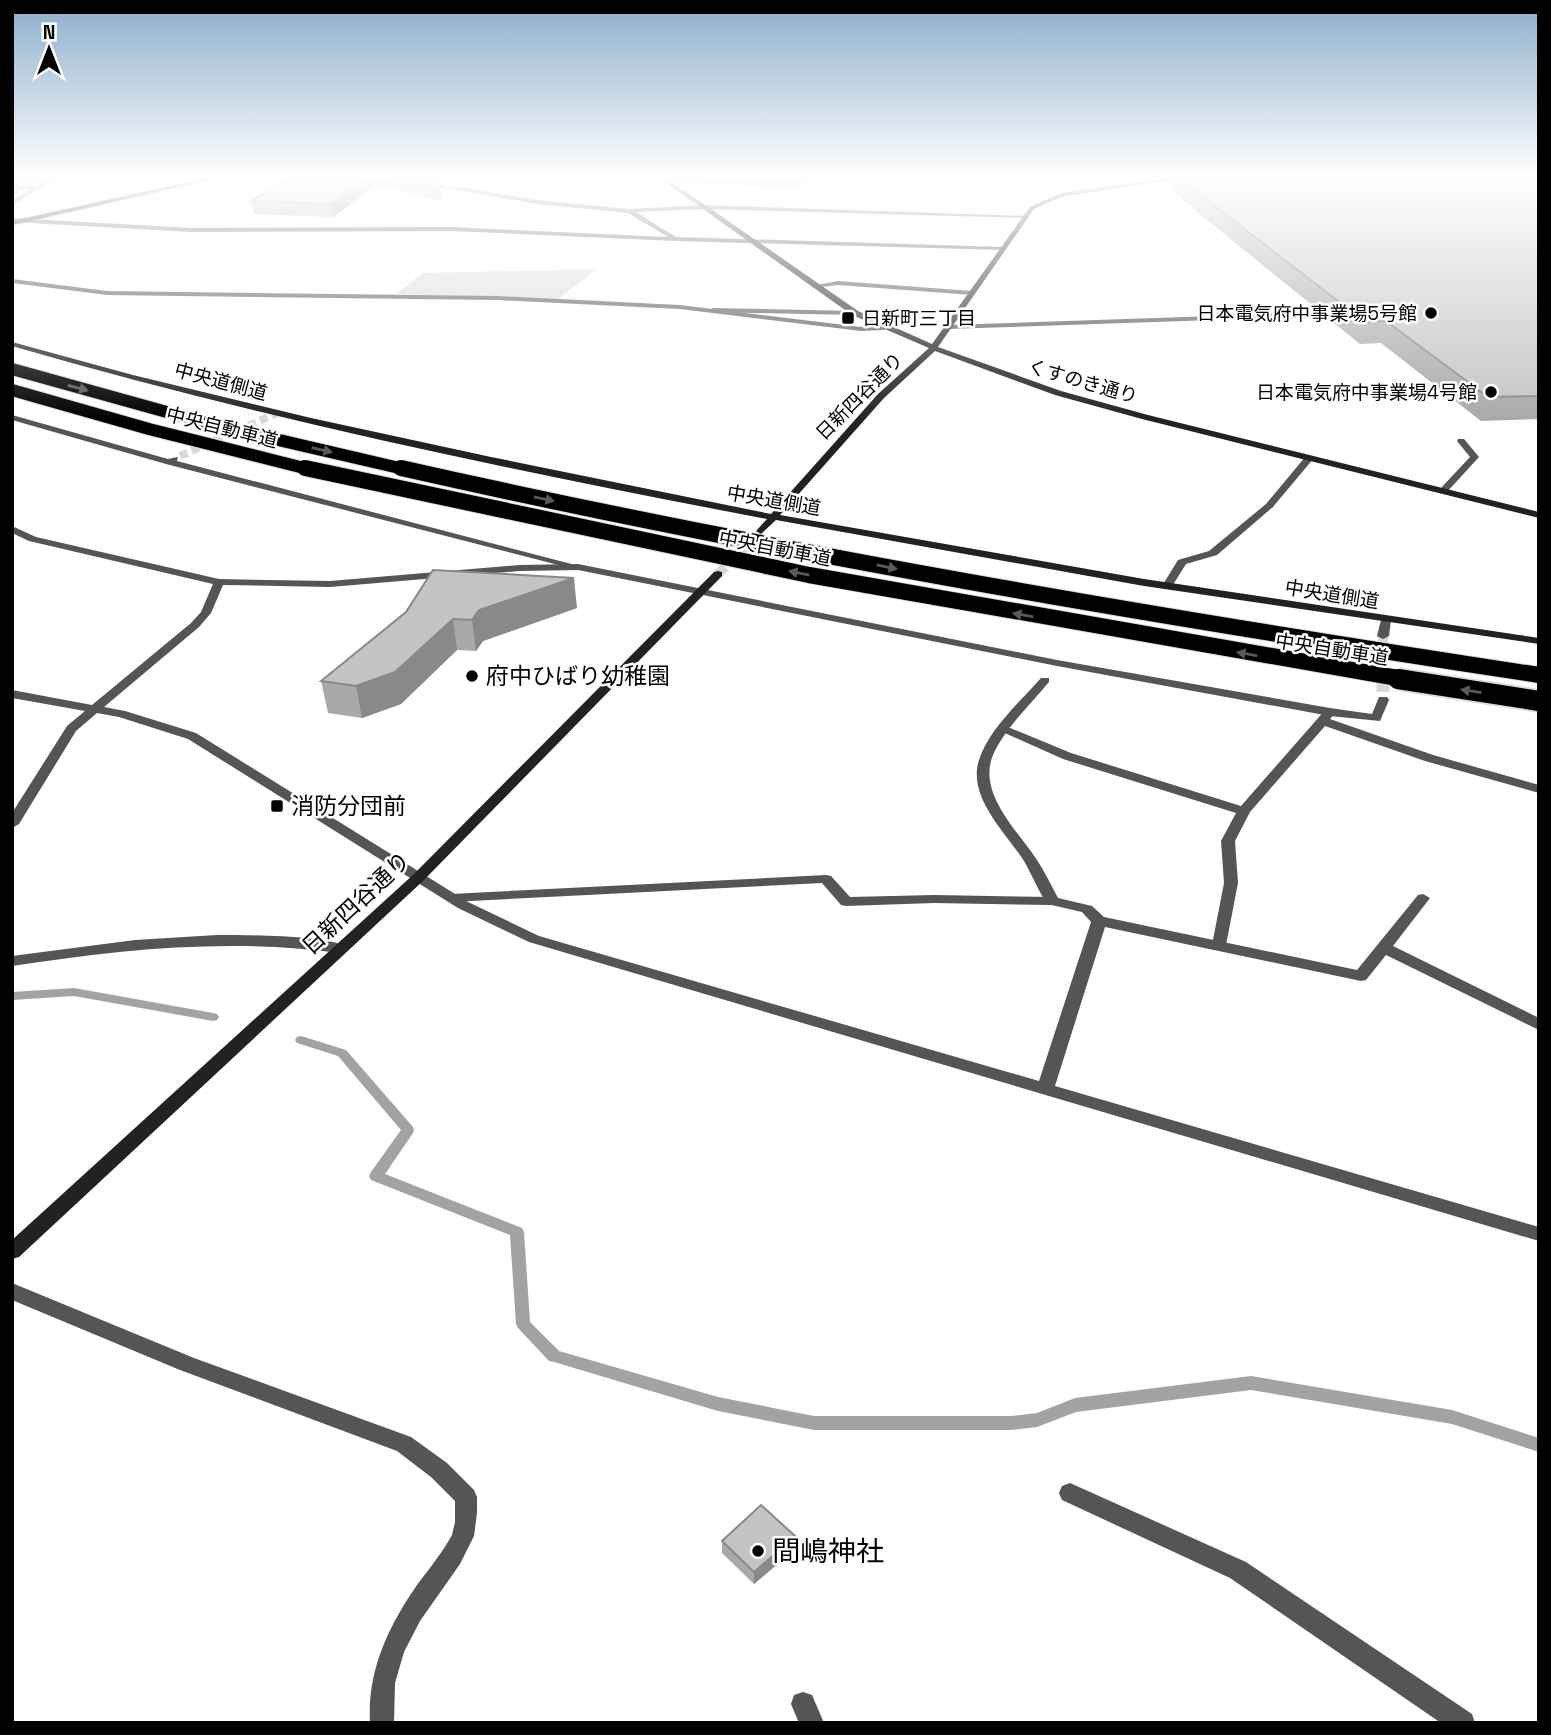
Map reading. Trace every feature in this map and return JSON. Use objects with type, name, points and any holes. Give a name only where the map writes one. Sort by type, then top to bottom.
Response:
[{"type":"highway","name":"中央自動車道","points":[[12,369],[290,442],[692,531],[998,588],[1539,676]]},
{"type":"highway","name":"中央自動車道","points":[[12,390],[283,462],[678,550],[979,608],[1539,701]]},
{"type":"street","name":"くすのき通り","points":[[775,258],[855,313],[884,328],[1020,381],[1100,405],[1539,515]]},
{"type":"street","name":"日新四谷通り","points":[[761,531],[881,396],[933,348],[995,258]]},
{"type":"street","points":[[12,281],[107,293],[497,298],[712,310],[855,313]]},
{"type":"street","points":[[814,286],[838,283],[972,293]]},
{"type":"street","points":[[712,310],[861,329],[884,328]]},
{"type":"street","points":[[949,327],[1301,315]]},
{"type":"street","name":"中央道側道","points":[[12,344],[277,413],[771,518],[1167,586],[1539,641]]},
{"type":"street","points":[[12,417],[169,462],[578,567],[1327,717],[1376,719],[1383,700]]},
{"type":"street","points":[[1443,491],[1475,457],[1461,441]]},
{"type":"street","points":[[169,462],[180,456]]},
{"type":"street","points":[[1167,586],[1182,562],[1213,553],[1269,506],[1309,458]]},
{"type":"street","points":[[12,529],[33,539],[219,582],[330,583],[519,568],[578,567]]},
{"type":"street","name":"日新四谷通り","points":[[12,1252],[419,877],[718,574]]},
{"type":"street","points":[[12,824],[71,729],[195,625],[206,613],[219,582]]},
{"type":"street","points":[[1383,636],[1386,620]]},
{"type":"street","points":[[1045,680],[1004,730],[984,761],[983,784],[1004,824],[1027,855],[1052,901]]},
{"type":"street","points":[[12,694],[156,723],[192,736],[451,898],[534,939],[1539,1234]]},
{"type":"street","points":[[1327,717],[1429,758],[1539,789]]},
{"type":"street","points":[[1219,944],[1231,883],[1228,841],[1244,811],[1327,717]]},
{"type":"street","points":[[1004,730],[1067,756],[1244,811]]},
{"type":"street","points":[[451,898],[826,879],[846,902],[934,899],[1052,901],[1087,909],[1099,921],[1361,975],[1423,898]]},
{"type":"street","points":[[1045,1090],[1099,921]]},
{"type":"street","points":[[12,961],[99,947],[229,939],[293,940],[340,948]]},
{"type":"street","points":[[1383,947],[1539,1025]]},
{"type":"street","points":[[12,1291],[187,1364],[404,1444],[439,1470],[466,1497],[465,1528],[453,1555],[414,1609],[388,1655],[379,1699],[382,1723]]},
{"type":"street","points":[[1070,1493],[1238,1570],[1463,1723]]},
{"type":"shaded area","points":[[596,269],[559,299],[396,294],[422,273]]},
{"type":"building","points":[[1282,258],[1539,258],[1539,396],[1488,397],[1386,321],[1365,322]]},
{"type":"building","points":[[433,570],[574,578],[479,610],[472,620],[453,619],[395,672],[356,686],[321,681],[406,612]]},
{"type":"building","points":[[761,1505],[795,1536],[754,1572],[722,1541]]},
{"type":"waterway","points":[[12,996],[74,992],[213,1017]]},
{"type":"waterway","points":[[301,1040],[342,1053],[408,1130],[376,1176],[517,1232],[523,1324],[554,1356],[718,1404],[814,1423],[1011,1423],[1037,1420],[1075,1405],[1251,1383],[1452,1417],[1539,1445]]},
{"type":"tunnel","points":[[180,456],[277,413]]},
{"type":"tunnel","points":[[718,574],[761,531]]},
{"type":"tunnel","points":[[1383,636],[1383,700]]},
{"type":"place","name":"日本電気府中事業場5号館","points":[[1431,313]]},
{"type":"place","name":"日新町三丁目","points":[[848,318]]},
{"type":"place","name":"日本電気府中事業場4号館","points":[[1491,392]]},
{"type":"place","name":"府中ひばり幼稚園","points":[[472,676]]},
{"type":"place","name":"消防分団前","points":[[277,806]]},
{"type":"place","name":"間嶋神社","points":[[758,1551]]}]
